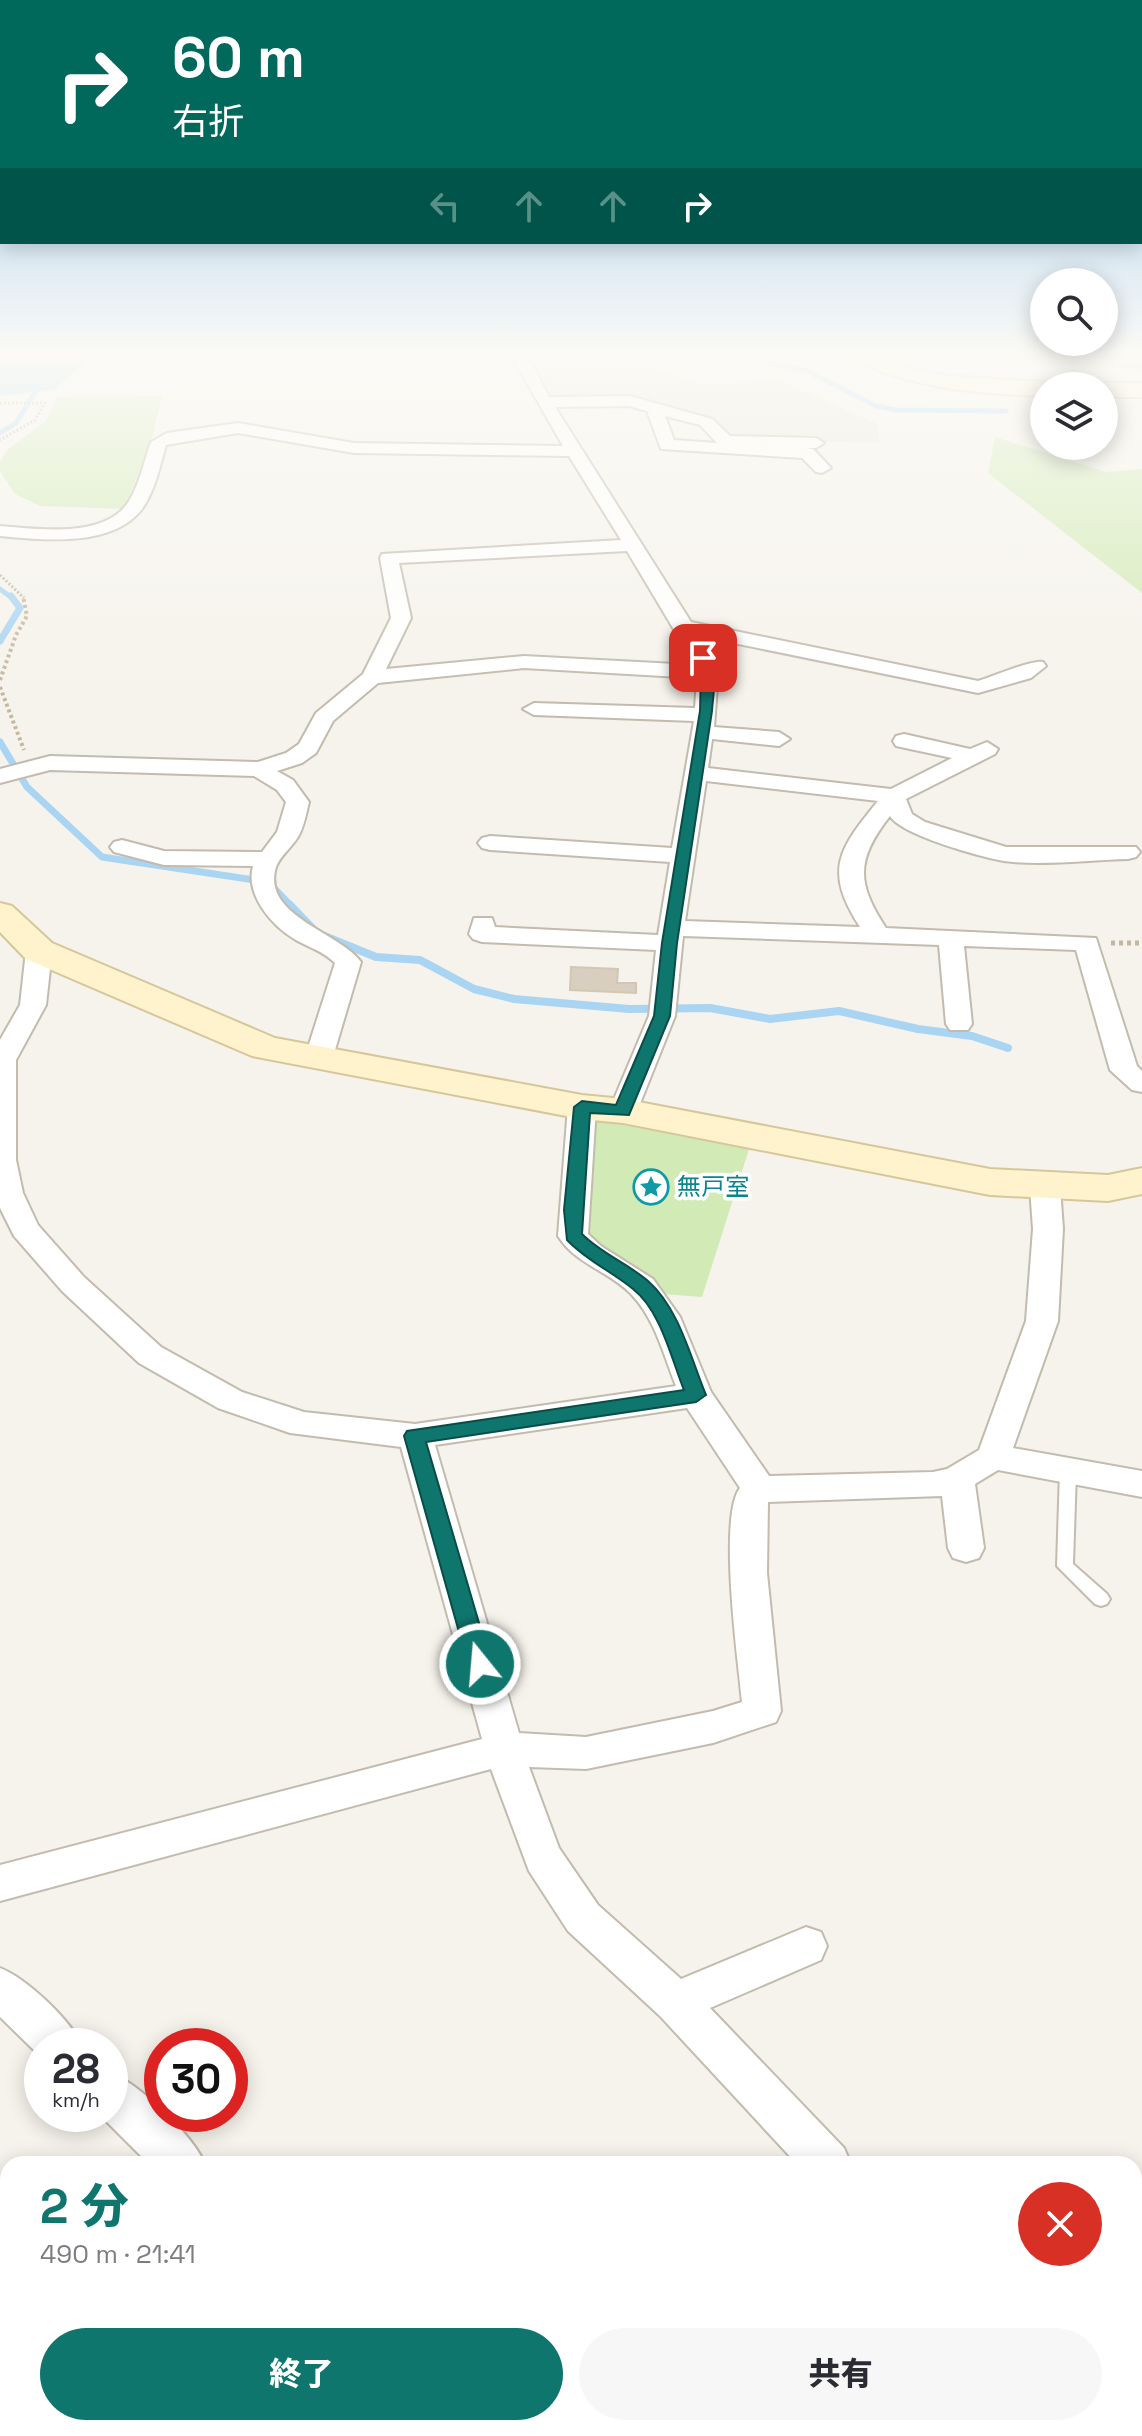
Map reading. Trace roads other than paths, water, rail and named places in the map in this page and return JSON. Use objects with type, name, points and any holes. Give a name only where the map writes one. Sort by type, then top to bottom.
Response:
[{"type":"street","points":[[0,531],[46,535],[73,533],[107,524],[134,508],[150,467]]},
{"type":"street","points":[[586,467],[686,627],[708,672],[704,724],[670,935],[663,1009],[623,1111]]},
{"type":"street","points":[[768,467],[770,470]]},
{"type":"street","points":[[16,771],[50,763],[259,769],[294,758],[308,748],[324,718],[372,677],[401,618],[389,558],[635,545]]},
{"type":"street","points":[[686,627],[978,687],[1024,674],[1036,666]]},
{"type":"street","points":[[922,676],[939,654]]},
{"type":"street","points":[[372,677],[524,662],[708,672]]},
{"type":"street","points":[[534,709],[704,724],[779,739]]},
{"type":"street","points":[[877,934],[856,902],[850,864],[859,840],[894,796],[979,753],[904,741]]},
{"type":"street","points":[[259,769],[285,785],[298,802],[289,833],[264,873]]},
{"type":"street","points":[[694,773],[894,796]]},
{"type":"street","points":[[894,796],[902,818],[917,827],[1005,854],[1128,852]]},
{"type":"street","points":[[490,843],[682,856]]},
{"type":"street","points":[[122,847],[164,858],[264,873]]},
{"type":"street","points":[[264,873],[291,925],[303,935],[326,942],[348,962],[318,1060]]},
{"type":"street","points":[[0,913],[39,951],[265,1048],[582,1107],[623,1111],[990,1182],[1108,1188],[1142,1181]]},
{"type":"street","points":[[483,923],[482,934],[877,934],[1087,943],[1124,1070],[1142,1084]]},
{"type":"street","points":[[951,938],[959,1024]]},
{"type":"street","points":[[39,951],[33,1005],[2,1060],[1,1160],[13,1232],[150,1355],[230,1400],[302,1424],[415,1436],[696,1395]]},
{"type":"street","points":[[582,1107],[573,1236],[590,1253],[642,1286],[664,1317],[696,1395],[759,1489]]},
{"type":"street","points":[[0,1883],[506,1749],[586,1753],[713,1727],[762,1711],[749,1573],[749,1501],[759,1489],[933,1485],[957,1479],[993,1457],[1042,1321],[1048,1229],[1045,1187]]},
{"type":"street","points":[[415,1436],[518,1796],[543,1858],[583,1918],[675,2002],[820,2156]]},
{"type":"street","points":[[993,1457],[1142,1484]]},
{"type":"street","points":[[957,1479],[966,1548]]},
{"type":"street","points":[[675,2002],[806,1946]]},
{"type":"street","points":[[0,1988],[41,2028]]},
{"type":"street","points":[[128,2112],[174,2156]]},
{"type":"lane","points":[[1068,1471],[1065,1566],[1101,1599]]},
{"type":"waterway","points":[[0,589],[12,598]]},
{"type":"waterway","points":[[0,641],[20,608],[11,596]]},
{"type":"waterway","points":[[0,742],[27,787],[102,857],[268,882],[292,907]]},
{"type":"waterway","points":[[290,905],[317,933],[376,957],[420,960],[474,989],[514,999],[629,1009],[710,1008],[770,1019],[839,1011],[918,1029],[972,1036],[1008,1048]]},
{"type":"place","name":"無戸室","points":[[651,1187]]}]
